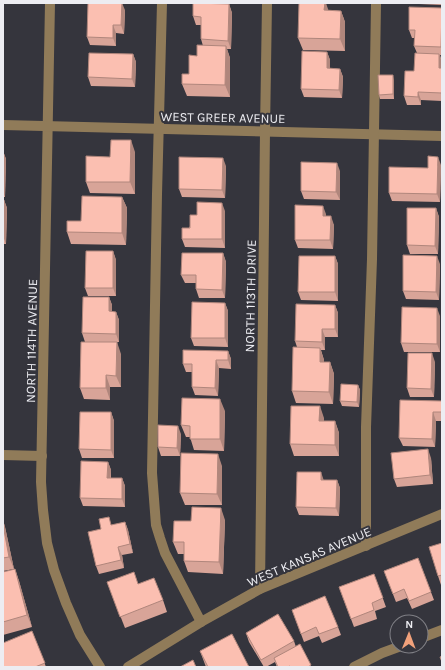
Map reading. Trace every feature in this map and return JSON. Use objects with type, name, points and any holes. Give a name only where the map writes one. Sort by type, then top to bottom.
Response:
[{"type":"street","name":"NORTH 114TH AVENUE","points":[[50,3],[41,482],[43,510],[47,543],[54,570],[80,635],[100,667]]},
{"type":"street","points":[[162,3],[158,129],[152,473],[156,525],[165,553],[201,622]]},
{"type":"street","name":"NORTH 113TH DRIVE","points":[[260,589],[264,131],[268,3]]},
{"type":"street","points":[[366,546],[366,427],[371,266],[376,3]]},
{"type":"street","name":"WEST GREER AVENUE","points":[[3,125],[442,136]]},
{"type":"street","points":[[3,455],[42,456]]},
{"type":"street","name":"WEST KANSAS AVENUE","points":[[128,667],[201,622],[260,589],[442,514]]},
{"type":"street","points":[[429,635],[442,630]]},
{"type":"street","points":[[354,667],[389,650]]},
{"type":"building","points":[[88,3],[122,3],[121,25],[113,25],[113,38],[87,37]]},
{"type":"building","points":[[193,3],[229,4],[228,41],[201,39],[201,17],[193,16]]},
{"type":"building","points":[[299,3],[325,3],[324,10],[341,11],[340,39],[298,38]]},
{"type":"building","points":[[409,7],[442,8],[441,47],[414,46],[415,30],[409,30]]},
{"type":"building","points":[[197,45],[226,46],[225,85],[182,84],[182,74],[189,74],[189,55],[197,56]]},
{"type":"building","points":[[302,51],[327,52],[327,68],[340,69],[339,90],[301,89]]},
{"type":"building","points":[[89,53],[133,54],[132,79],[88,77]]},
{"type":"building","points":[[415,53],[439,54],[439,68],[442,68],[442,93],[418,92],[418,97],[404,96],[405,71],[414,71]]},
{"type":"building","points":[[378,75],[393,75],[393,94],[379,95]]},
{"type":"building","points":[[111,140],[131,140],[130,182],[86,182],[86,156],[110,157]]},
{"type":"building","points":[[428,156],[438,157],[437,194],[389,193],[389,167],[428,168]]},
{"type":"building","points":[[179,157],[223,158],[222,190],[179,189]]},
{"type":"building","points":[[301,162],[337,163],[336,192],[301,191]]},
{"type":"building","points":[[82,196],[122,197],[122,233],[67,232],[67,221],[81,221]]},
{"type":"building","points":[[3,200],[4,200],[3,236]]},
{"type":"building","points":[[197,202],[222,203],[222,239],[182,239],[182,228],[190,228],[190,215],[197,215]]},
{"type":"building","points":[[295,205],[323,206],[323,216],[331,216],[330,240],[295,240]]},
{"type":"building","points":[[407,208],[436,208],[435,246],[407,245]]},
{"type":"building","points":[[86,251],[113,251],[113,288],[85,288]]},
{"type":"building","points":[[182,253],[223,253],[222,290],[196,289],[196,275],[181,275]]},
{"type":"building","points":[[403,255],[437,256],[436,292],[403,291]]},
{"type":"building","points":[[299,256],[335,256],[335,292],[298,292]]},
{"type":"building","points":[[83,297],[109,297],[109,311],[116,312],[116,334],[82,333]]},
{"type":"building","points":[[192,302],[225,303],[225,338],[191,338]]},
{"type":"building","points":[[296,304],[335,305],[335,329],[322,329],[322,342],[295,341]]},
{"type":"building","points":[[402,307],[437,308],[437,344],[401,343]]},
{"type":"building","points":[[81,342],[117,342],[116,376],[106,375],[106,388],[80,388]]},
{"type":"building","points":[[293,347],[320,348],[320,362],[330,362],[329,392],[292,391]]},
{"type":"building","points":[[183,350],[228,351],[228,360],[216,360],[215,388],[192,387],[192,364],[183,364]]},
{"type":"building","points":[[408,353],[432,353],[431,389],[407,388]]},
{"type":"building","points":[[341,384],[358,385],[357,402],[340,401]]},
{"type":"building","points":[[182,398],[220,399],[220,439],[190,439],[190,426],[181,425]]},
{"type":"building","points":[[400,400],[442,401],[442,412],[433,412],[432,439],[399,438]]},
{"type":"building","points":[[291,406],[320,406],[319,421],[335,421],[335,445],[290,444]]},
{"type":"building","points":[[80,412],[111,412],[111,450],[79,449]]},
{"type":"building","points":[[158,425],[178,426],[177,448],[158,447]]},
{"type":"building","points":[[428,449],[430,475],[394,479],[391,453]]},
{"type":"building","points":[[181,453],[218,454],[217,494],[180,493]]},
{"type":"building","points":[[81,461],[108,462],[107,478],[122,478],[122,499],[80,498]]},
{"type":"building","points":[[297,472],[321,472],[321,480],[337,480],[336,508],[296,507]]},
{"type":"building","points":[[192,507],[221,508],[219,562],[184,561],[184,542],[173,542],[174,521],[191,521]]},
{"type":"building","points":[[109,517],[111,525],[125,522],[130,544],[118,547],[121,560],[96,566],[88,532],[101,529],[99,519]]},
{"type":"building","points":[[3,525],[9,557],[3,558]]},
{"type":"building","points":[[442,543],[442,575],[438,576],[429,547]]},
{"type":"building","points":[[418,558],[431,592],[409,601],[404,589],[393,594],[384,571]]},
{"type":"building","points":[[15,569],[27,615],[3,622],[3,572]]},
{"type":"building","points":[[134,572],[138,584],[154,578],[163,600],[120,617],[107,582]]},
{"type":"building","points":[[374,574],[383,598],[372,603],[374,610],[351,619],[339,587]]},
{"type":"building","points":[[325,596],[338,627],[319,634],[316,627],[301,634],[292,610]]},
{"type":"building","points":[[278,614],[294,641],[261,660],[246,633]]},
{"type":"building","points":[[32,631],[45,663],[35,667],[3,667],[3,643]]},
{"type":"building","points":[[232,634],[249,667],[208,667],[200,651]]},
{"type":"building","points":[[300,644],[311,665],[308,667],[278,667],[274,658]]},
{"type":"building","points":[[193,660],[196,667],[180,667]]}]
